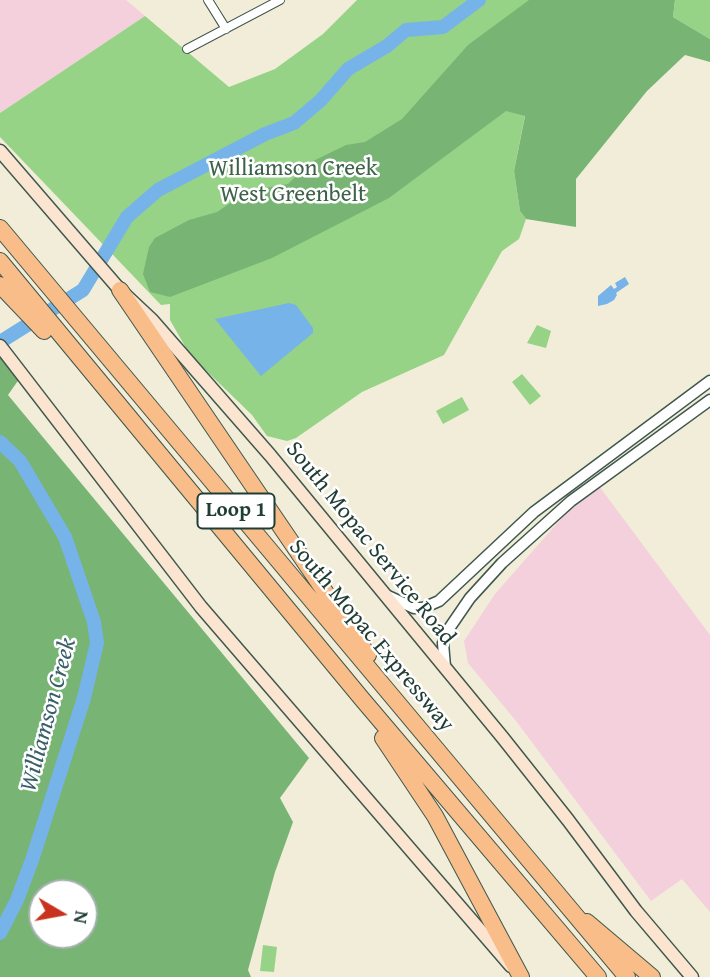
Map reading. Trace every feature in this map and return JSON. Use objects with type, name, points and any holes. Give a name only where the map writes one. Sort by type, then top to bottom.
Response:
[{"type":"highway","name":"South Mopac Expressway","points":[[0,228],[627,977]]},
{"type":"highway","points":[[0,261],[5,283]]},
{"type":"highway","name":"South Mopac Expressway","points":[[5,283],[103,388],[598,977]]},
{"type":"highway","points":[[120,290],[365,649],[390,694]]},
{"type":"highway","points":[[362,699],[383,738],[435,817],[521,977]]},
{"type":"highway","points":[[569,908],[652,977]]},
{"type":"main road","name":"South Mopac Service Road","points":[[0,151],[120,290],[152,320],[220,396],[545,791],[663,946],[692,977]]},
{"type":"main road","points":[[0,345],[201,607],[521,977]]},
{"type":"street","points":[[208,0],[226,29]]},
{"type":"street","points":[[187,49],[280,0]]},
{"type":"street","points":[[383,593],[398,603],[414,608],[431,606],[439,601],[512,531],[559,491],[710,381]]},
{"type":"street","points":[[446,670],[443,655],[446,633],[470,598],[494,571],[571,501],[710,400]]},
{"type":"shaded area","points":[[0,0],[126,0],[145,16],[0,113]]},
{"type":"shaded area","points":[[599,486],[710,635],[710,912],[682,879],[651,901],[516,721],[468,663],[464,641],[495,594],[567,512]]},
{"type":"green space","name":"Williamson Creek West Greenbelt","points":[[357,0],[608,0],[508,111],[525,115],[514,171],[520,211],[526,219],[519,239],[502,251],[444,355],[362,392],[296,438],[287,441],[267,436],[252,415],[190,355],[170,320],[170,304],[161,305],[0,137],[0,113],[145,16],[229,87],[275,69],[323,34]]},
{"type":"green space","points":[[529,0],[675,0],[673,17],[710,39],[710,62],[685,55],[647,91],[576,179],[576,227],[526,219],[520,211],[514,171],[525,116],[506,111],[389,198],[272,258],[170,297],[150,292],[143,274],[149,247],[155,238],[189,220],[217,212],[248,191],[288,184],[309,163],[346,145],[365,142],[402,119],[468,45]]},
{"type":"green space","points":[[675,0],[710,0],[710,39],[673,17]]},
{"type":"green space","points":[[537,325],[551,331],[546,348],[527,343]]},
{"type":"green space","points":[[0,346],[22,375],[8,395],[309,758],[280,798],[293,822],[275,872],[248,970],[251,977],[0,977]]},
{"type":"green space","points":[[522,374],[541,396],[530,405],[512,382]]},
{"type":"green space","points":[[462,397],[469,410],[443,424],[436,411]]},
{"type":"green space","points":[[263,945],[277,947],[274,972],[260,971]]},
{"type":"water","points":[[625,277],[629,284],[616,293],[614,300],[598,306],[598,296],[611,285],[614,289],[617,287],[615,283]]},
{"type":"water","points":[[289,303],[296,305],[313,328],[313,333],[261,376],[215,319]]},
{"type":"waterway","name":"Williamson Creek","points":[[0,342],[83,290],[127,217],[158,190],[265,134],[294,123],[321,100],[348,69],[387,46],[406,30],[443,27],[479,0]]},
{"type":"waterway","name":"Williamson Creek","points":[[0,442],[20,461],[65,537],[94,622],[97,643],[84,698],[32,860],[17,900],[0,933]]}]
